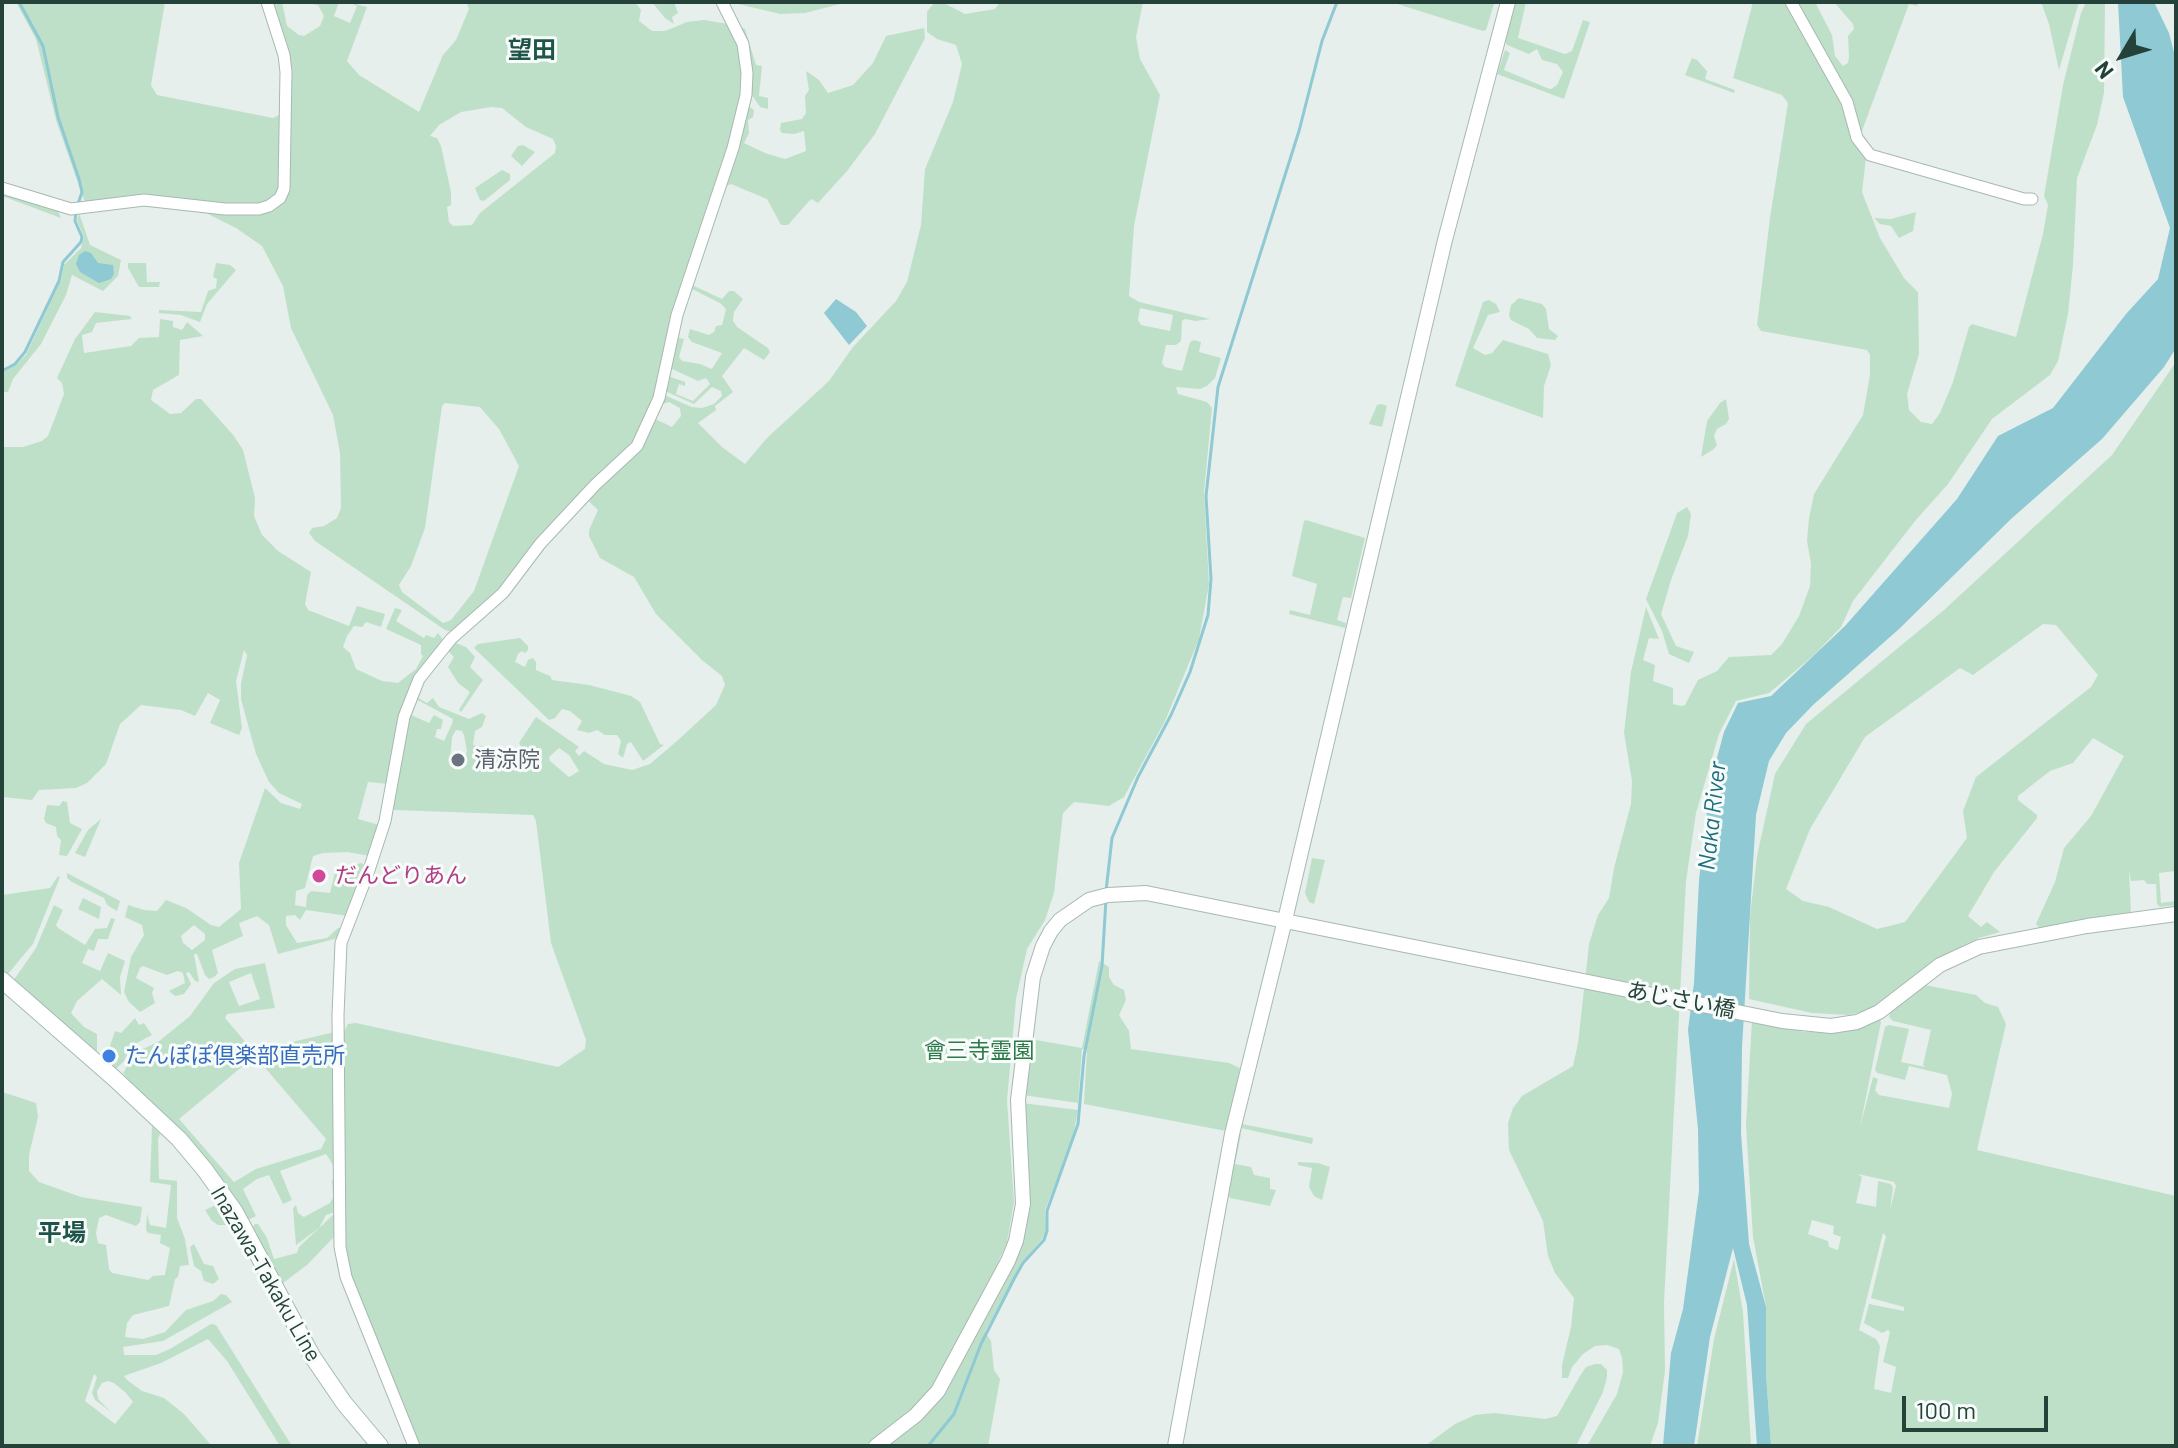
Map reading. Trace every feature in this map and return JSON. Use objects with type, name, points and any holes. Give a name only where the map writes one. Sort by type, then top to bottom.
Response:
[{"type":"main road","name":"Inazawa-Takaku Line","points":[[2,980],[104,1068],[179,1139],[205,1170],[235,1212],[312,1356],[344,1403],[380,1446]]},
{"type":"street","points":[[2,188],[71,209],[144,200],[225,209],[269,206],[280,198],[284,189],[286,72],[284,55],[267,2]]},
{"type":"street","points":[[414,1446],[346,1277],[340,1247],[338,1015],[341,943],[385,821],[404,717],[419,679],[451,639],[503,593],[540,544],[595,485],[637,446],[659,398],[677,315],[733,148],[746,95],[743,44],[722,2]]},
{"type":"street","points":[[1175,1446],[1232,1135],[1434,284],[1508,2]]},
{"type":"street","points":[[1791,2],[1847,102],[1857,138],[1870,155],[2032,199]]},
{"type":"street","name":"あじさい橋","points":[[876,1446],[916,1415],[938,1391],[1016,1241],[1023,1204],[1018,1125],[1020,1081],[1033,977],[1051,931],[1089,900],[1127,892],[1146,893],[1782,1021],[1831,1026],[1857,1022],[1889,1005],[1940,965],[1979,947],[2074,928],[2176,914]]},
{"type":"green space","name":"會三寺霊園","points":[[16,2],[165,2],[151,85],[157,95],[273,118],[279,115],[283,79],[272,2],[282,2],[287,26],[304,36],[320,26],[324,16],[318,5],[301,2],[339,2],[334,16],[350,23],[357,6],[348,2],[367,7],[347,61],[359,75],[419,112],[443,55],[456,40],[469,9],[466,2],[635,2],[641,10],[639,21],[652,31],[665,31],[687,22],[704,20],[728,24],[741,45],[748,106],[754,110],[753,117],[748,120],[749,133],[744,143],[785,159],[806,151],[804,131],[794,134],[780,130],[781,123],[802,119],[806,113],[805,96],[809,90],[806,71],[819,80],[828,93],[853,85],[873,63],[886,36],[924,28],[925,38],[875,134],[818,203],[811,199],[788,225],[781,225],[767,199],[731,184],[717,190],[651,417],[672,427],[681,416],[680,408],[669,402],[660,405],[664,395],[702,408],[714,404],[722,396],[721,391],[712,387],[694,404],[665,391],[668,376],[685,382],[685,386],[679,384],[676,394],[693,401],[710,384],[706,378],[698,381],[670,368],[676,337],[684,339],[679,357],[682,361],[712,369],[722,353],[692,342],[688,337],[690,329],[709,335],[714,332],[716,326],[722,325],[726,309],[690,288],[692,285],[722,299],[729,291],[734,291],[743,299],[734,312],[733,321],[770,352],[764,360],[744,348],[722,376],[733,392],[698,423],[745,464],[767,438],[829,381],[853,347],[896,301],[907,282],[921,225],[925,169],[953,102],[962,64],[956,45],[927,32],[927,12],[933,4],[942,2],[965,14],[995,9],[1000,2],[1143,2],[1136,37],[1140,59],[1160,95],[1134,226],[1129,296],[1139,302],[1210,319],[1182,321],[1181,341],[1176,345],[1166,345],[1162,363],[1165,367],[1182,371],[1190,342],[1194,340],[1201,342],[1199,352],[1221,358],[1215,378],[1207,386],[1200,389],[1176,387],[1178,394],[1207,402],[1212,408],[1204,492],[1209,584],[1199,639],[1165,721],[1124,797],[1109,806],[1074,802],[1063,813],[1054,893],[1045,920],[1027,949],[1016,999],[1007,1101],[1014,1202],[1007,1242],[976,1313],[982,1326],[1025,1235],[1029,1211],[1022,1103],[1078,1110],[1072,1142],[1045,1210],[1046,1231],[1022,1263],[985,1332],[991,1341],[994,1370],[1000,1379],[988,1446],[416,1446],[345,1260],[344,1032],[348,1024],[356,1023],[558,1067],[585,1049],[586,1040],[551,943],[533,815],[395,810],[392,807],[409,714],[429,723],[434,715],[443,720],[435,737],[444,741],[452,724],[453,719],[414,698],[427,703],[433,698],[439,707],[469,719],[482,713],[486,716],[482,727],[475,731],[473,745],[497,749],[522,763],[526,757],[519,743],[536,717],[579,747],[575,751],[579,756],[584,751],[604,764],[632,770],[650,764],[677,741],[716,705],[725,685],[722,676],[656,614],[634,577],[600,558],[589,536],[598,510],[582,495],[500,590],[452,632],[315,541],[309,533],[312,528],[324,526],[337,518],[341,508],[340,453],[333,415],[291,328],[283,286],[262,246],[236,228],[200,210],[90,204],[84,200],[56,120],[36,39]],"holes":[[[502,108],[526,127],[553,139],[556,146],[555,153],[480,213],[472,225],[453,226],[449,222],[447,207],[451,205],[451,192],[441,146],[437,138],[430,136],[439,125],[461,112]],[[1140,308],[1173,315],[1170,331],[1141,325],[1138,320]],[[445,403],[480,407],[499,429],[519,466],[474,591],[451,620],[443,623],[402,592],[399,585],[411,566],[425,528],[442,406]],[[456,730],[462,731],[467,751],[462,767],[452,765],[452,737]],[[559,748],[569,755],[579,771],[569,777],[549,757]]]},
{"type":"green space","points":[[652,2],[674,2],[678,13],[672,17],[674,24],[665,18]]},
{"type":"green space","points":[[730,2],[848,2],[805,13],[780,14]]},
{"type":"green space","points":[[1391,2],[1494,4],[1486,30],[1483,31]]},
{"type":"green space","points":[[1515,2],[1526,2],[1518,38],[1565,54],[1572,51],[1583,20],[1590,22],[1564,99],[1497,74],[1505,50],[1510,53],[1504,70],[1547,88],[1557,85],[1563,72],[1557,64],[1542,60],[1537,49],[1529,54],[1507,45],[1505,41]]},
{"type":"green space","points":[[1753,2],[1815,2],[1832,35],[1835,56],[1843,66],[1848,63],[1848,36],[1854,29],[1834,2],[1919,2],[1917,6],[1909,4],[1858,149],[1866,158],[1862,192],[1880,238],[1904,278],[1918,292],[1919,354],[1907,394],[1909,410],[1921,422],[1932,424],[1940,413],[1972,324],[2016,337],[2043,234],[2048,205],[2044,196],[2063,85],[2086,2],[2105,2],[2104,93],[2097,125],[2077,178],[2068,314],[2058,361],[2050,375],[1992,419],[1948,484],[1853,601],[1841,627],[1769,693],[1736,701],[1719,734],[1696,813],[1686,881],[1664,1302],[1665,1371],[1658,1423],[1650,1446],[1587,1446],[1617,1394],[1623,1372],[1622,1358],[1619,1349],[1607,1345],[1595,1346],[1572,1367],[1568,1378],[1562,1378],[1574,1298],[1555,1273],[1548,1256],[1543,1221],[1509,1150],[1508,1123],[1513,1108],[1522,1096],[1573,1066],[1589,944],[1598,915],[1609,898],[1631,804],[1632,781],[1624,733],[1631,672],[1646,607],[1659,639],[1649,638],[1643,660],[1655,665],[1653,681],[1673,688],[1673,704],[1685,705],[1698,680],[1717,671],[1729,657],[1771,655],[1782,644],[1799,616],[1810,586],[1811,564],[1807,541],[1814,494],[1863,415],[1870,375],[1867,350],[1761,331],[1757,325],[1788,103],[1782,95],[1733,78]]},
{"type":"green space","points":[[2041,2],[2079,2],[2059,70],[2049,24]]},
{"type":"green space","points":[[741,28],[745,29],[756,65],[762,66],[759,96],[768,98],[768,109],[760,107],[750,92]]},
{"type":"green space","points":[[1692,58],[1707,71],[1705,79],[1735,90],[1734,93],[1685,75]]},
{"type":"green space","points":[[523,145],[535,152],[522,166],[511,156],[518,146]]},
{"type":"green space","points":[[502,170],[510,174],[510,180],[484,201],[480,200],[475,188]]},
{"type":"green space","points":[[2,191],[58,211],[61,218],[2,196]]},
{"type":"green space","points":[[1916,212],[1913,231],[1899,238],[1891,226],[1880,224],[1874,218],[1891,219]]},
{"type":"green space","points":[[79,213],[90,245],[121,260],[118,276],[103,291],[72,275],[66,295],[41,344],[13,379],[8,392],[2,392],[2,373],[26,355],[61,280],[64,265],[81,248],[84,237],[77,220]]},
{"type":"green space","points":[[128,263],[146,263],[147,282],[160,282],[159,287],[139,287]]},
{"type":"green space","points":[[216,263],[230,265],[236,270],[207,304],[200,322],[181,315],[159,313],[159,310],[201,312],[208,291],[216,288],[217,279],[213,277]]},
{"type":"green space","points":[[1519,298],[1542,304],[1546,309],[1549,329],[1558,336],[1555,340],[1537,338],[1529,329],[1511,320],[1511,305]]},
{"type":"green space","points":[[1489,300],[1496,304],[1500,312],[1488,315],[1473,348],[1485,355],[1492,353],[1503,340],[1548,354],[1551,365],[1544,386],[1543,418],[1455,386],[1483,302]]},
{"type":"green space","points":[[95,312],[130,316],[132,319],[96,323],[92,332],[82,335],[84,353],[131,346],[139,338],[159,337],[160,319],[173,321],[173,327],[182,330],[187,322],[203,336],[180,340],[179,375],[153,390],[151,400],[170,414],[181,413],[196,399],[201,399],[234,436],[243,450],[255,498],[254,516],[262,535],[278,551],[311,572],[305,604],[308,610],[349,626],[357,606],[385,614],[381,627],[366,622],[362,627],[354,626],[343,647],[350,653],[356,669],[382,681],[398,683],[416,669],[423,656],[421,645],[386,629],[395,608],[402,610],[396,621],[424,638],[426,635],[434,638],[438,633],[444,641],[428,658],[415,679],[388,784],[368,782],[358,819],[379,825],[370,856],[347,852],[313,856],[305,888],[296,891],[295,905],[306,907],[307,895],[311,891],[330,893],[335,872],[346,874],[361,863],[367,866],[348,916],[306,910],[300,920],[295,915],[286,916],[286,925],[297,943],[327,938],[342,928],[338,938],[278,954],[269,925],[257,916],[239,923],[243,936],[212,950],[218,973],[214,977],[209,979],[205,975],[197,954],[194,954],[199,982],[189,972],[186,973],[191,984],[184,994],[175,996],[169,991],[185,983],[183,973],[178,971],[167,975],[143,966],[140,968],[136,978],[154,988],[155,1003],[140,1012],[124,992],[131,957],[144,935],[142,925],[125,917],[128,905],[157,911],[166,900],[219,927],[241,909],[239,863],[265,788],[281,803],[300,809],[302,804],[279,793],[269,782],[256,754],[241,699],[247,655],[244,650],[236,681],[242,728],[239,735],[210,723],[220,700],[208,693],[195,716],[181,710],[141,705],[120,724],[106,764],[87,783],[76,788],[39,790],[32,800],[2,797],[2,447],[23,447],[48,436],[64,394],[62,383],[57,378],[75,339]],"holes":[[[194,925],[205,934],[205,940],[192,950],[183,943],[181,936]]]},
{"type":"green space","points":[[2176,362],[2176,871],[2159,873],[2161,903],[2176,901],[2176,905],[2160,907],[2157,904],[2156,884],[2147,884],[2144,880],[2131,881],[2129,870],[2131,914],[2041,929],[2036,924],[2055,882],[2064,848],[2091,816],[2124,756],[2093,738],[2073,763],[2050,771],[2018,796],[2018,800],[2037,818],[1994,872],[1968,916],[1981,927],[1987,922],[2000,932],[1979,938],[1940,957],[1872,1009],[1849,1015],[1812,1013],[1749,999],[1750,916],[1757,856],[1775,774],[1806,724],[1944,610],[2112,455]],"holes":[[[2043,624],[2056,625],[2098,675],[2091,687],[1976,777],[1963,811],[1967,838],[1905,922],[1877,929],[1829,907],[1803,901],[1786,889],[1810,829],[1865,737],[1960,668],[1973,675]]]},
{"type":"green space","points":[[1726,399],[1729,419],[1717,429],[1714,436],[1717,445],[1701,457],[1707,421]]},
{"type":"green space","points":[[1377,405],[1387,406],[1382,427],[1369,424]]},
{"type":"green space","points":[[1687,507],[1691,514],[1688,536],[1661,614],[1676,646],[1694,652],[1689,663],[1669,654],[1662,631],[1646,599],[1677,513]]},
{"type":"green space","points":[[1306,520],[1365,538],[1351,598],[1343,597],[1337,620],[1346,623],[1345,628],[1289,614],[1290,610],[1310,615],[1317,584],[1292,576]]},
{"type":"green space","points":[[520,638],[528,650],[518,654],[515,662],[525,667],[528,660],[533,658],[536,670],[552,680],[589,685],[631,696],[640,702],[660,744],[664,745],[643,761],[631,742],[627,744],[623,758],[618,754],[621,741],[617,735],[605,735],[597,730],[589,733],[577,730],[582,721],[570,711],[562,709],[549,720],[474,648],[478,644]]},
{"type":"green space","points":[[456,643],[466,647],[475,657],[470,667],[483,680],[461,712],[459,710],[470,692],[458,683],[448,667],[454,657],[448,651],[450,645]]},
{"type":"green space","points":[[63,801],[67,802],[70,823],[82,829],[67,856],[59,855],[61,840],[56,827],[44,819],[47,805],[59,806]]},
{"type":"green space","points":[[101,819],[85,857],[75,853],[88,830]]},
{"type":"green space","points":[[1312,858],[1325,860],[1314,904],[1309,902],[1305,893]]},
{"type":"green space","points":[[67,873],[120,901],[117,911],[107,905],[104,898],[72,882],[67,878]]},
{"type":"green space","points":[[58,876],[33,944],[7,975],[2,972],[2,895],[50,888]]},
{"type":"green space","points":[[83,898],[101,907],[99,919],[78,909]]},
{"type":"green space","points":[[54,905],[63,910],[56,925],[58,928],[85,945],[95,929],[107,928],[111,918],[115,919],[108,939],[98,939],[94,951],[88,949],[82,963],[100,971],[108,953],[125,961],[120,977],[121,995],[102,979],[77,1001],[71,1013],[84,1027],[97,1034],[97,1053],[13,981],[36,948]]},
{"type":"green space","points":[[1099,961],[1109,967],[1109,977],[1114,985],[1124,990],[1126,1000],[1119,1015],[1129,1031],[1131,1049],[1229,1063],[1240,1068],[1226,1131],[1084,1104],[1087,1049],[1082,1049],[1078,1103],[1023,1095],[1030,1039],[1082,1048]]},
{"type":"green space","points":[[265,963],[275,1008],[227,1014],[225,1018],[253,1051],[335,1032],[335,1168],[326,1154],[280,1171],[292,1200],[283,1204],[269,1175],[257,1179],[243,1189],[256,1216],[250,1219],[246,1219],[123,1073],[136,1052],[158,1042],[190,1016],[214,983],[235,969]],"holes":[[[251,973],[260,999],[239,1006],[229,982]],[[249,1061],[261,1063],[326,1139],[321,1149],[256,1169],[234,1182],[179,1119]]]},
{"type":"green space","points":[[1925,985],[1976,995],[1985,1003],[1998,1007],[2006,1024],[1977,1150],[2176,1196],[2176,1446],[1771,1446],[1766,1374],[1766,1307],[1753,1237],[1746,1125],[1752,1021],[1805,1032],[1829,1032],[1879,1019],[1881,1022],[1860,1127],[1873,1077],[1878,1079],[1875,1090],[1879,1095],[1949,1108],[1952,1094],[1947,1075],[1909,1066],[1905,1080],[1875,1070],[1885,1027],[1889,1025],[1909,1029],[1901,1062],[1925,1067],[1931,1030],[1893,1021],[1890,1013]],"holes":[[[1858,1174],[1894,1182],[1896,1186],[1890,1210],[1893,1188],[1891,1184],[1878,1181],[1876,1207],[1856,1203],[1862,1177]],[[1812,1220],[1834,1226],[1833,1234],[1841,1237],[1838,1250],[1829,1247],[1828,1241],[1808,1234]],[[1883,1233],[1886,1236],[1871,1298],[1904,1307],[1904,1311],[1869,1304],[1864,1323],[1882,1333],[1890,1332],[1883,1362],[1896,1367],[1891,1393],[1874,1389],[1880,1346],[1876,1339],[1859,1330]]]},
{"type":"green space","points":[[135,1018],[139,1025],[144,1023],[152,1035],[131,1046],[124,1061],[114,1068],[111,1066],[119,1057],[110,1046],[115,1031],[121,1033]]},
{"type":"green space","points":[[2,1092],[36,1103],[38,1117],[29,1155],[29,1171],[39,1182],[81,1197],[142,1207],[140,1222],[136,1226],[106,1215],[99,1218],[98,1243],[106,1245],[112,1273],[148,1280],[153,1276],[165,1275],[170,1248],[160,1243],[161,1235],[146,1230],[147,1214],[150,1225],[166,1228],[171,1185],[150,1182],[152,1126],[160,1134],[159,1179],[177,1181],[177,1218],[185,1239],[189,1265],[180,1266],[169,1306],[133,1315],[127,1323],[125,1337],[143,1339],[165,1332],[186,1310],[213,1301],[221,1294],[232,1302],[163,1341],[123,1347],[124,1355],[156,1355],[211,1324],[216,1325],[292,1446],[280,1446],[227,1361],[208,1339],[161,1363],[124,1376],[142,1391],[164,1398],[184,1414],[212,1446],[2,1446]],"holes":[[[94,1374],[97,1377],[92,1393],[95,1400],[111,1412],[98,1399],[97,1391],[102,1383],[114,1383],[133,1402],[115,1424],[85,1401]]]},
{"type":"green space","points":[[1242,1124],[1313,1138],[1312,1144],[1241,1128]]},
{"type":"green space","points":[[1239,1134],[1235,1164],[1251,1167],[1254,1175],[1270,1178],[1270,1189],[1276,1190],[1270,1206],[1230,1198],[1228,1194]]},
{"type":"green space","points":[[1298,1162],[1330,1167],[1322,1200],[1314,1196],[1309,1187],[1312,1168],[1298,1165]]},
{"type":"green space","points":[[338,1179],[337,1211],[326,1215],[319,1228],[296,1245],[293,1208],[296,1205],[298,1213],[304,1217],[330,1203],[333,1197],[332,1180]]},
{"type":"green space","points":[[218,1204],[229,1223],[226,1225],[212,1221],[205,1210]]},
{"type":"green space","points":[[335,1213],[334,1237],[307,1265],[283,1283],[278,1282],[252,1228],[255,1224],[267,1238],[274,1259],[297,1253],[299,1247]]},
{"type":"green space","points":[[194,1244],[204,1264],[213,1266],[219,1279],[213,1284],[204,1281],[201,1271],[194,1266],[190,1247]]},
{"type":"green space","points":[[1734,1259],[1743,1312],[1751,1446],[1697,1446],[1714,1339]]},
{"type":"green space","points":[[1601,1364],[1607,1370],[1607,1377],[1603,1392],[1576,1446],[1425,1446],[1455,1424],[1475,1415],[1494,1413],[1545,1419],[1557,1416],[1586,1367]]},
{"type":"water","name":"Naka River","points":[[2118,2],[2154,2],[2169,33],[2176,60],[2176,348],[2164,367],[2102,439],[2011,519],[1899,629],[1813,705],[1786,733],[1769,761],[1756,815],[1742,1047],[1741,1133],[1749,1244],[1766,1307],[1766,1374],[1771,1446],[1757,1446],[1747,1305],[1733,1248],[1710,1337],[1694,1446],[1663,1446],[1671,1353],[1683,1309],[1699,1191],[1698,1129],[1688,1030],[1707,812],[1724,732],[1738,703],[1771,696],[1845,626],[1957,499],[1998,436],[2053,408],[2126,314],[2158,279],[2170,228],[2123,97]]},
{"type":"water","points":[[85,251],[91,253],[98,263],[113,265],[111,279],[99,283],[80,272],[76,264],[79,255]]},
{"type":"water","points":[[836,299],[856,312],[867,326],[849,345],[824,313]]},
{"type":"waterway","points":[[19,2],[43,46],[58,117],[82,192],[78,204]]},
{"type":"waterway","points":[[1106,891],[1112,838],[1138,777],[1190,672],[1208,615],[1211,579],[1206,496],[1218,387],[1299,131],[1322,41],[1337,2]]},
{"type":"waterway","points":[[2,371],[15,364],[25,352],[59,281],[63,262],[81,242],[75,221],[76,211]]},
{"type":"waterway","points":[[928,1446],[954,1414],[981,1344],[1014,1279],[1023,1263],[1044,1240],[1047,1231],[1047,1211],[1078,1124],[1084,1056],[1102,966],[1106,899]]},
{"type":"place","name":"清涼院","points":[[458,760]]},
{"type":"place","name":"だんどりあん","points":[[319,876]]},
{"type":"place","name":"たんぽぽ倶楽部直売所","points":[[109,1056]]},
{"type":"district","name":"望田","points":[[532,50]]},
{"type":"district","name":"平場","points":[[62,1233]]}]
